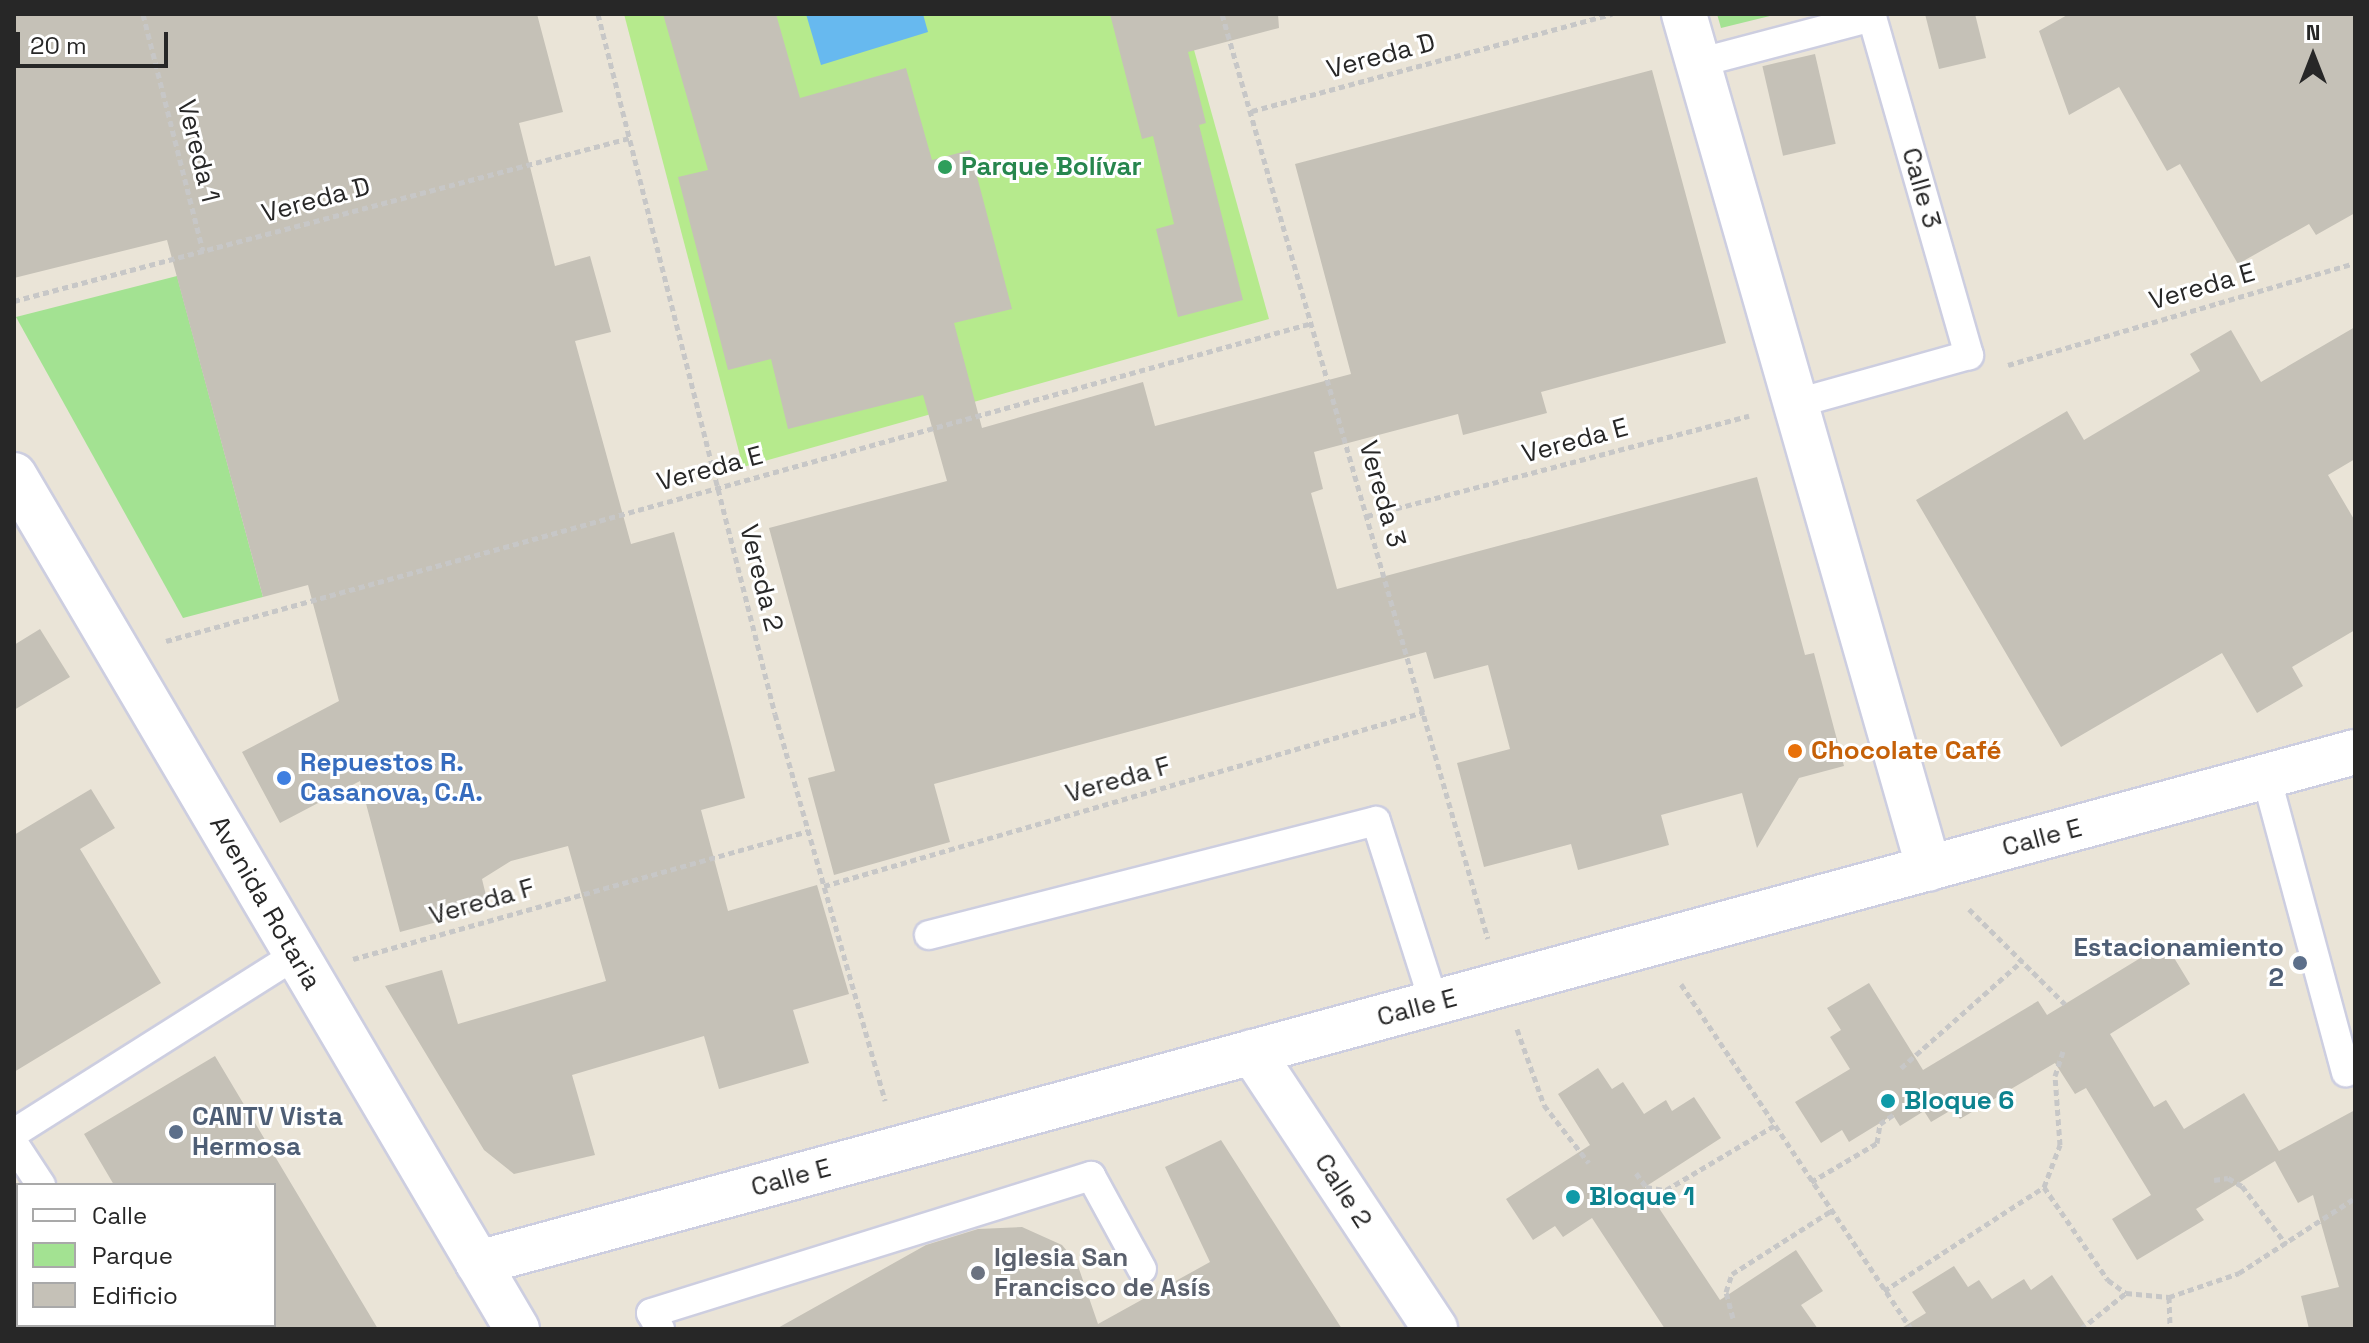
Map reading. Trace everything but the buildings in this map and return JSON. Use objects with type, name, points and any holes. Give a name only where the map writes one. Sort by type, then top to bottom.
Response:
[{"type":"street","points":[[1684,14],[1793,404],[1929,869]]},
{"type":"street","name":"Avenida Rotaria","points":[[14,475],[517,1329]]},
{"type":"street","name":"Calle E","points":[[478,1263],[2355,752]]},
{"type":"street","name":"Calle 2","points":[[1252,1052],[1435,1329]]},
{"type":"lane","name":"Calle 3","points":[[1698,63],[1872,17],[1969,355]]},
{"type":"lane","points":[[1793,404],[1969,355]]},
{"type":"lane","points":[[2266,776],[2346,1072]]},
{"type":"lane","points":[[929,935],[1376,821],[1434,1003]]},
{"type":"lane","points":[[14,1133],[301,963]]},
{"type":"lane","points":[[14,1144],[40,1183]]},
{"type":"lane","points":[[659,1329],[651,1313],[1091,1176],[1142,1269]]},
{"type":"path","name":"Vereda 1","points":[[143,14],[203,251]]},
{"type":"path","name":"Vereda 2","points":[[598,14],[808,831],[899,1149]]},
{"type":"path","name":"Vereda 3","points":[[1222,14],[1501,984],[1544,1105],[1589,1163]]},
{"type":"path","name":"Vereda D","points":[[1252,111],[1612,14]]},
{"type":"path","name":"Vereda D","points":[[14,301],[629,138]]},
{"type":"path","name":"Vereda E","points":[[1969,355],[2005,366],[2355,263]]},
{"type":"path","name":"Vereda E","points":[[118,654],[1312,323]]},
{"type":"path","name":"Vereda E","points":[[1367,516],[1793,404]]},
{"type":"path","name":"Vereda F","points":[[824,886],[1424,712]]},
{"type":"path","name":"Vereda F","points":[[301,963],[808,831]]},
{"type":"path","points":[[1929,869],[2065,1004]]},
{"type":"path","points":[[1655,943],[1911,1329]]},
{"type":"path","points":[[1901,1068],[2022,961]]},
{"type":"path","points":[[1884,1291],[2044,1187],[2060,1145],[2055,1076],[2063,1051]]},
{"type":"path","points":[[1811,1182],[1877,1143],[1880,1124],[1893,1115]]},
{"type":"path","points":[[1636,1173],[1646,1187],[1666,1190],[1774,1126]]},
{"type":"path","points":[[2214,1180],[2228,1178],[2242,1186],[2286,1244]]},
{"type":"path","points":[[2044,1187],[2108,1280],[2126,1293],[2169,1297],[2218,1284],[2355,1198]]},
{"type":"path","points":[[1733,1318],[1726,1292],[1732,1274],[1831,1211]]},
{"type":"path","points":[[2081,1329],[2126,1293]]},
{"type":"path","points":[[2169,1297],[2170,1329]]},
{"type":"green space","name":"Parque Bolívar","points":[[624,14],[1184,14],[1269,319],[743,467]]},
{"type":"green space","points":[[1717,14],[1778,14],[1721,28]]},
{"type":"green space","points":[[177,276],[263,597],[183,618],[16,317]]},
{"type":"water","points":[[806,14],[923,14],[928,32],[821,65]]},
{"type":"place","name":"Parque Bolívar","points":[[945,167]]},
{"type":"place","name":"Chocolate Café","points":[[1795,751]]},
{"type":"place","name":"Repuestos R. Casanova, C.A.","points":[[284,778]]},
{"type":"place","name":"Estacionamiento 2","points":[[2300,963]]},
{"type":"place","name":"Bloque 6","points":[[1888,1101]]},
{"type":"place","name":"CANTV Vista Hermosa","points":[[176,1132]]},
{"type":"place","name":"Bloque 1","points":[[1573,1197]]},
{"type":"place","name":"Iglesia San Francisco de Asís","points":[[978,1273]]}]
